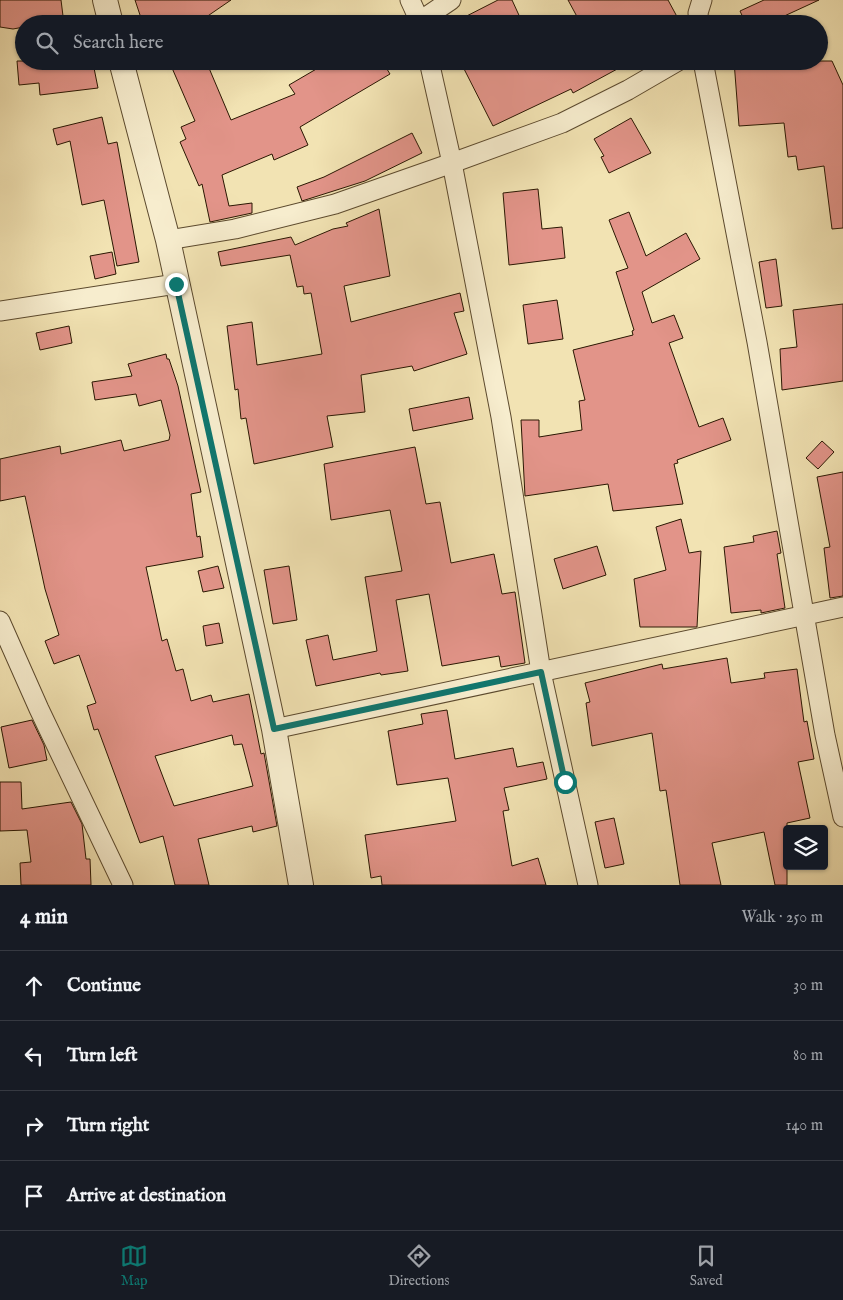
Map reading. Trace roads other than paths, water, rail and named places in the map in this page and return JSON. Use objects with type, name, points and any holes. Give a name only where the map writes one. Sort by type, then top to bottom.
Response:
[{"type":"street","points":[[105,0],[109,15]]},
{"type":"street","points":[[410,0],[418,15]]},
{"type":"street","points":[[431,15],[451,0]]},
{"type":"street","points":[[698,15],[702,0]]},
{"type":"street","points":[[123,70],[168,240],[176,284],[274,729],[301,885]]},
{"type":"street","points":[[431,70],[452,164],[501,417],[541,672],[588,885]]},
{"type":"street","points":[[168,240],[235,229],[335,204],[452,164],[562,123],[628,90],[662,70]]},
{"type":"street","points":[[705,70],[757,342],[825,735],[843,817]]},
{"type":"street","points":[[0,311],[176,284]]},
{"type":"street","points":[[274,729],[843,606]]},
{"type":"street","points":[[0,622],[39,709],[123,885]]}]
